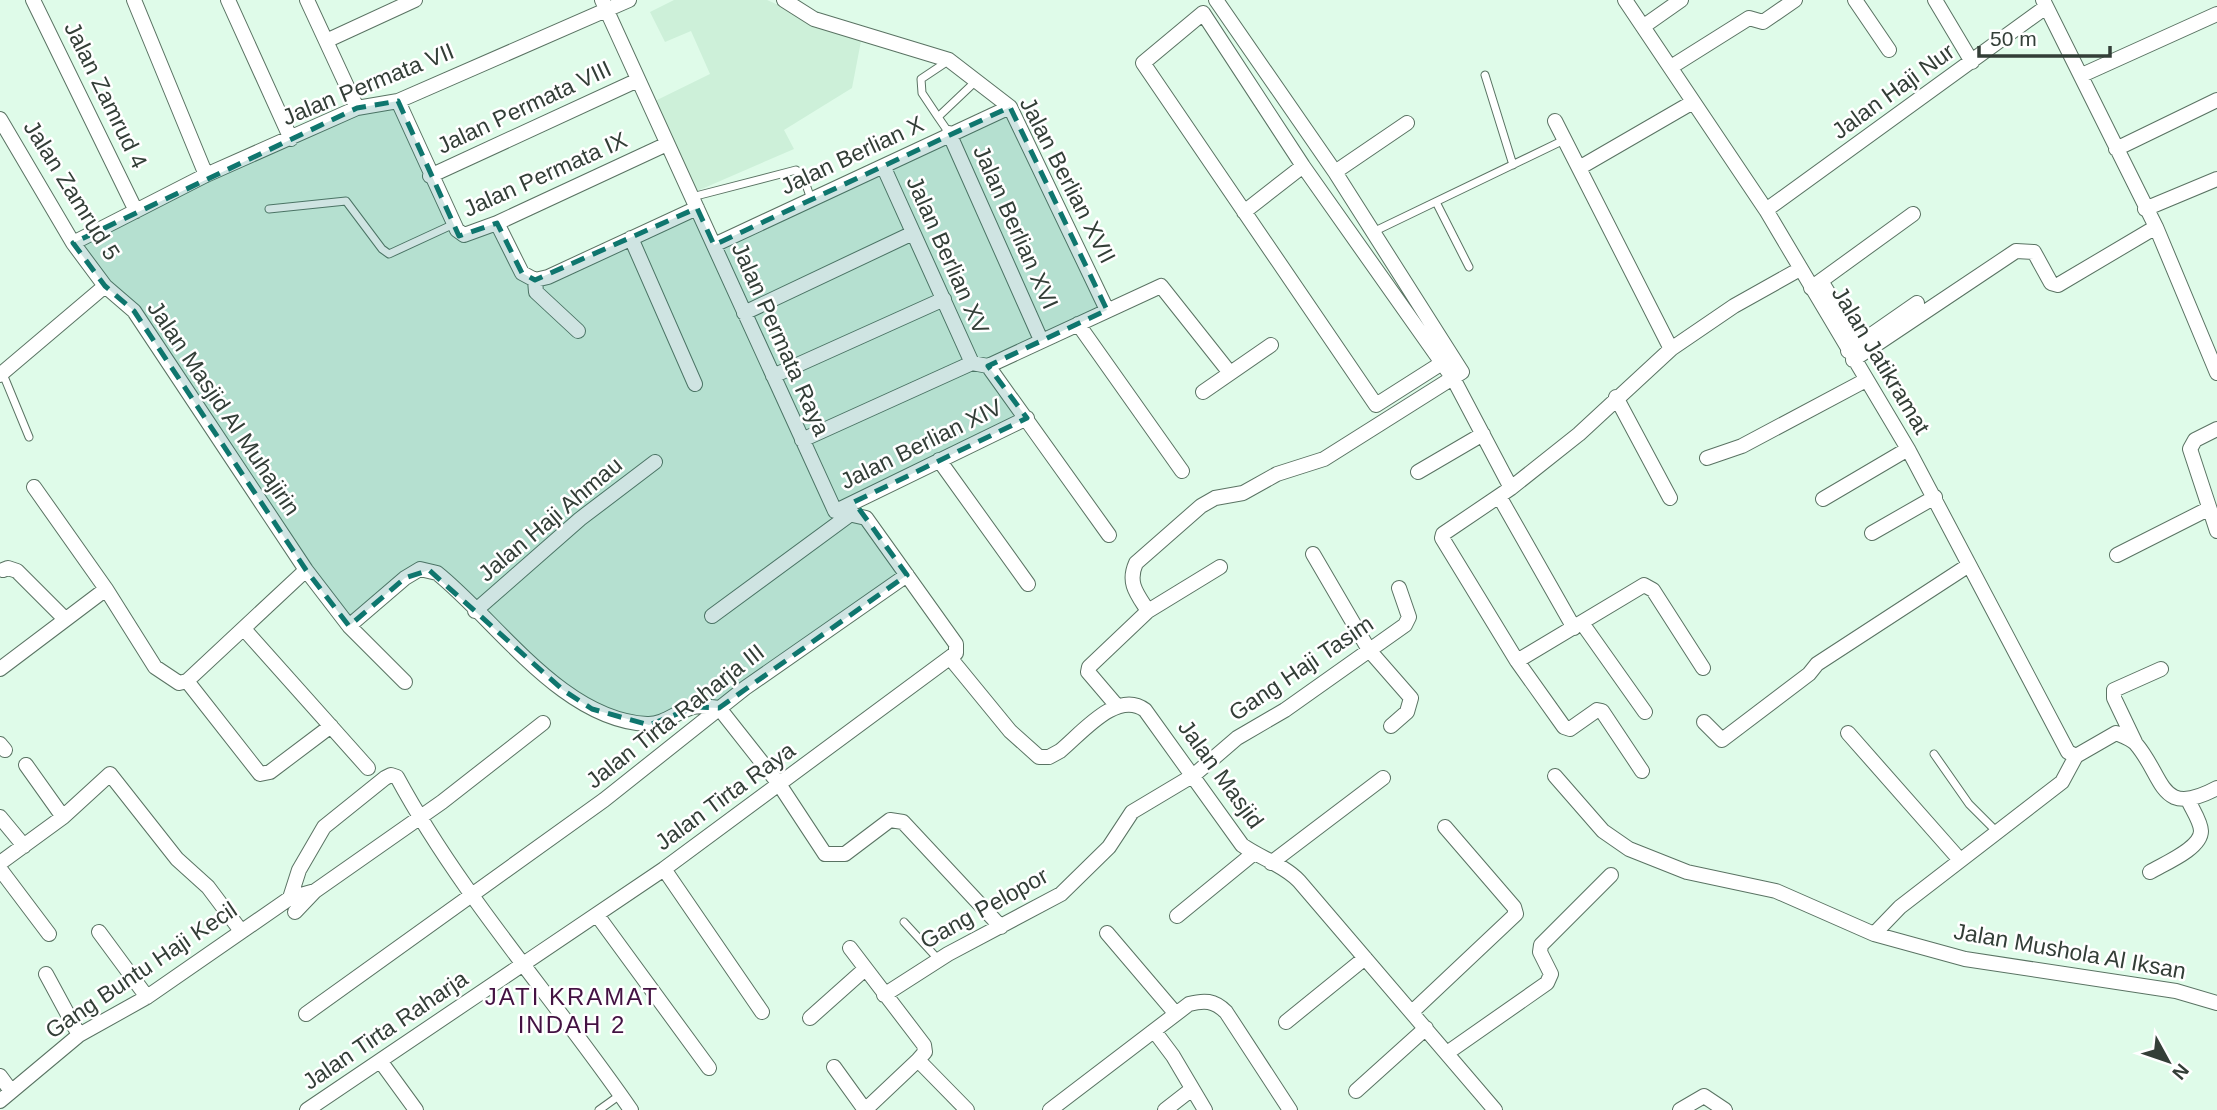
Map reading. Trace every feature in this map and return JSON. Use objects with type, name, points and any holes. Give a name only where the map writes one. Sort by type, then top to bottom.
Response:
[{"type":"street","name":"Jalan Zamrud 4","points":[[33,0],[136,211]]},
{"type":"street","points":[[134,0],[206,175]]},
{"type":"street","points":[[228,0],[291,139]]},
{"type":"street","points":[[307,0],[357,108]]},
{"type":"street","points":[[326,41],[415,0]]},
{"type":"street","name":"Jalan Permata VII","points":[[73,243],[206,175],[357,108],[398,101],[604,5],[629,0]]},
{"type":"street","name":"Jalan Berlian XVII","points":[[785,0],[814,19],[949,60],[1010,107],[1107,310]]},
{"type":"street","points":[[1148,611],[1132,585],[1131,575],[1136,564],[1201,506],[1215,498],[1243,493],[1277,474],[1324,459],[1460,376],[1462,367],[1335,172],[1216,0]]},
{"type":"street","name":"Jalan Jatikramat","points":[[1625,0],[1766,210],[1800,269],[1816,285],[1866,380],[1935,497],[2068,752],[2076,756]]},
{"type":"street","points":[[1644,26],[1681,0]]},
{"type":"street","points":[[1671,67],[1749,18],[1763,22],[1795,0]]},
{"type":"street","points":[[1854,0],[1889,50]]},
{"type":"street","points":[[1935,0],[1972,62]]},
{"type":"street","points":[[2045,3],[2156,227],[2217,373]]},
{"type":"street","name":"Jalan Haji Nur","points":[[1766,210],[1972,62],[2045,3]]},
{"type":"street","name":"Jalan Permata Raya","points":[[604,5],[835,511]]},
{"type":"street","points":[[1442,363],[1376,405],[1244,212],[1143,63],[1203,13],[1303,166],[1454,380],[1483,434],[1505,492],[1578,625],[1645,712]]},
{"type":"street","points":[[2082,75],[2217,14]]},
{"type":"street","name":"Jalan Permata VIII","points":[[430,176],[638,80]]},
{"type":"street","points":[[2116,149],[2217,100]]},
{"type":"street","name":"Jalan Permata IX","points":[[398,101],[430,176],[454,224],[460,234],[464,235],[497,223],[667,144]]},
{"type":"street","points":[[1579,168],[1693,102]]},
{"type":"street","name":"Jalan Berlian X","points":[[714,245],[884,168],[949,133],[1010,107]]},
{"type":"street","name":"Jalan Zamrud 5","points":[[0,119],[73,243],[105,286]]},
{"type":"street","points":[[1555,121],[1671,349]]},
{"type":"street","points":[[1335,172],[1407,123]]},
{"type":"street","name":"Jalan Berlian XVI","points":[[949,133],[1041,340]]},
{"type":"street","points":[[1244,212],[1303,166]]},
{"type":"street","name":"Jalan Berlian XV","points":[[884,168],[972,363],[988,366],[1110,535]]},
{"type":"street","points":[[2145,209],[2217,179]]},
{"type":"street","points":[[535,280],[631,238],[694,203]]},
{"type":"street","points":[[1816,285],[1913,214]]},
{"type":"street","points":[[497,223],[522,273],[535,280]]},
{"type":"street","points":[[1853,351],[2017,251],[2034,252],[2051,283],[2058,285],[2156,227]]},
{"type":"street","points":[[744,313],[913,233]]},
{"type":"street","points":[[631,238],[695,384]]},
{"type":"street","points":[[1642,771],[1602,711],[1597,710],[1567,729],[1517,661],[1442,538],[1447,530],[1505,492],[1579,434],[1671,349],[1734,306],[1800,269]]},
{"type":"street","points":[[535,280],[536,292],[578,331]]},
{"type":"street","points":[[1,374],[105,286]]},
{"type":"street","name":"Jalan Masjid Al Muhajirin","points":[[105,286],[134,311],[306,570],[349,626],[405,682]]},
{"type":"street","points":[[988,366],[1161,286],[1230,373]]},
{"type":"street","points":[[773,376],[944,299]]},
{"type":"street","points":[[1853,351],[1917,303]]},
{"type":"street","points":[[1077,324],[1182,471]]},
{"type":"street","points":[[1203,392],[1271,345]]},
{"type":"street","points":[[802,440],[972,363]]},
{"type":"street","points":[[1707,458],[1742,446],[1866,380]]},
{"type":"street","points":[[1616,397],[1670,498]]},
{"type":"street","name":"Jalan Berlian XIV","points":[[835,511],[1027,418]]},
{"type":"street","points":[[2216,528],[2190,449],[2195,440],[2217,429]]},
{"type":"street","points":[[1418,472],[1483,434]]},
{"type":"street","points":[[1824,499],[1908,449]]},
{"type":"street","points":[[939,460],[1028,584]]},
{"type":"street","name":"Jalan Haji Ahmau","points":[[475,611],[580,519],[655,463]]},
{"type":"street","points":[[34,487],[106,589],[155,667],[179,683],[187,681],[306,570]]},
{"type":"street","points":[[1872,533],[1935,497]]},
{"type":"street","points":[[2117,555],[2208,509]]},
{"type":"street","points":[[835,511],[866,518],[956,644],[956,653],[951,659],[1018,740],[1039,757],[1049,757],[1060,751],[1117,706],[1090,676],[1089,667],[1148,611],[1220,567]]},
{"type":"street","points":[[712,616],[852,513]]},
{"type":"street","points":[[1314,554],[1369,650],[1411,698],[1408,712],[1391,726]]},
{"type":"street","points":[[1704,722],[1721,740],[1809,674],[1817,664],[1969,565]]},
{"type":"street","points":[[3,570],[8,568],[16,571],[64,618]]},
{"type":"street","points":[[349,626],[420,569],[437,573],[563,690],[592,709],[649,725],[695,707],[719,708],[779,784],[825,854],[845,854],[890,820],[903,822],[1000,927]]},
{"type":"street","name":"Jalan Tirta Raharja III","points":[[306,1014],[604,800],[719,708],[907,575]]},
{"type":"street","points":[[1517,661],[1644,585],[1649,587],[1703,668]]},
{"type":"street","points":[[0,669],[64,618],[106,589]]},
{"type":"street","name":"Gang Haji Tasim","points":[[1194,775],[1237,738],[1285,710],[1408,622],[1409,617],[1399,589]]},
{"type":"street","points":[[244,629],[368,768]]},
{"type":"street","name":"Jalan Tirta Raya","points":[[523,965],[664,869],[951,659]]},
{"type":"street","points":[[2161,669],[2114,690],[2114,698],[2135,742],[2164,792],[2176,799],[2188,800],[2217,788]]},
{"type":"street","points":[[187,681],[260,774],[270,772],[331,726]]},
{"type":"street","name":"Jalan Masjid","points":[[1117,706],[1129,703],[1145,710],[1242,845],[1293,875],[1495,1110]]},
{"type":"street","name":"Gang Buntu Haji Kecil","points":[[6,1096],[79,1035],[147,997],[241,931],[315,891],[419,817],[543,723]]},
{"type":"street","points":[[1848,733],[1961,860]]},
{"type":"street","points":[[1874,934],[1900,907],[2062,782],[2076,756],[2116,733],[2135,742]]},
{"type":"street","points":[[26,765],[63,817]]},
{"type":"street","points":[[0,863],[63,817],[110,774],[177,859],[208,887],[241,931]]},
{"type":"street","points":[[292,905],[299,870],[324,827],[385,778],[391,775],[397,777],[419,817],[471,893],[631,1110]]},
{"type":"street","name":"Gang Pelopor","points":[[884,995],[938,959],[1061,894],[1109,847],[1132,812],[1194,775]]},
{"type":"street","name":"Jalan Mushola Al Iksan","points":[[1556,776],[1603,831],[1629,849],[1687,872],[1776,891],[1874,934],[1965,959],[2176,991],[2217,1003]]},
{"type":"street","points":[[1271,863],[1383,778]]},
{"type":"street","points":[[2150,872],[2192,846],[2199,836],[2201,829],[2188,800]]},
{"type":"street","points":[[0,817],[24,846]]},
{"type":"street","points":[[1412,1012],[1516,914],[1514,907],[1445,827]]},
{"type":"street","points":[[1177,916],[1254,853]]},
{"type":"street","points":[[0,869],[49,934]]},
{"type":"street","points":[[664,869],[762,1012]]},
{"type":"street","points":[[1447,1053],[1547,983],[1551,974],[1540,952],[1541,945],[1611,875]]},
{"type":"street","points":[[597,915],[709,1068]]},
{"type":"street","points":[[99,932],[147,997]]},
{"type":"street","points":[[1107,933],[1177,1014]]},
{"type":"street","points":[[834,1067],[865,1110],[925,1052],[924,1045],[850,947]]},
{"type":"street","points":[[1286,1022],[1366,958]]},
{"type":"street","name":"Jalan Tirta Raharja","points":[[309,1109],[523,965]]},
{"type":"street","points":[[810,1018],[865,969]]},
{"type":"street","points":[[46,974],[79,1035]]},
{"type":"street","points":[[1050,1110],[1189,1004],[1202,1000],[1219,1005],[1231,1018],[1290,1110]]},
{"type":"street","points":[[1356,1091],[1426,1028]]},
{"type":"street","points":[[1155,1032],[1205,1110]]},
{"type":"street","points":[[918,1059],[967,1110]]},
{"type":"street","points":[[381,1062],[416,1110]]},
{"type":"street","points":[[0,1076],[6,1096]]},
{"type":"street","points":[[1165,1110],[1192,1089]]},
{"type":"street","points":[[1680,1110],[1704,1096],[1726,1110]]},
{"type":"lane","points":[[949,60],[921,79],[922,93],[949,133]]},
{"type":"lane","points":[[1485,75],[1513,165]]},
{"type":"lane","points":[[938,117],[977,80]]},
{"type":"lane","points":[[1372,232],[1565,140]]},
{"type":"lane","points":[[694,203],[796,170],[803,176],[811,199]]},
{"type":"lane","points":[[269,209],[346,201],[382,249],[389,254],[454,224]]},
{"type":"lane","points":[[1436,202],[1469,267]]},
{"type":"lane","points":[[1,374],[29,437]]},
{"type":"lane","points":[[1934,754],[1969,804],[1996,831]]},
{"type":"lane","points":[[904,922],[938,959]]},
{"type":"lane","points":[[599,1110],[621,1094]]},
{"type":"highlighted area","points":[[398,101],[459,236],[497,223],[522,273],[535,280],[697,208],[714,245],[1010,107],[1107,310],[988,366],[1027,418],[854,502],[907,575],[719,708],[695,707],[649,725],[592,709],[563,690],[429,570],[405,578],[349,626],[306,570],[134,311],[105,286],[73,243],[357,108]]},
{"type":"shaded area","points":[[674,0],[767,0],[861,41],[852,88],[784,130],[794,149],[697,191],[655,101],[710,74],[691,31],[665,42],[650,12]]},
{"type":"district","name":"JATI KRAMAT INDAH 2","points":[[572,1010]]}]
